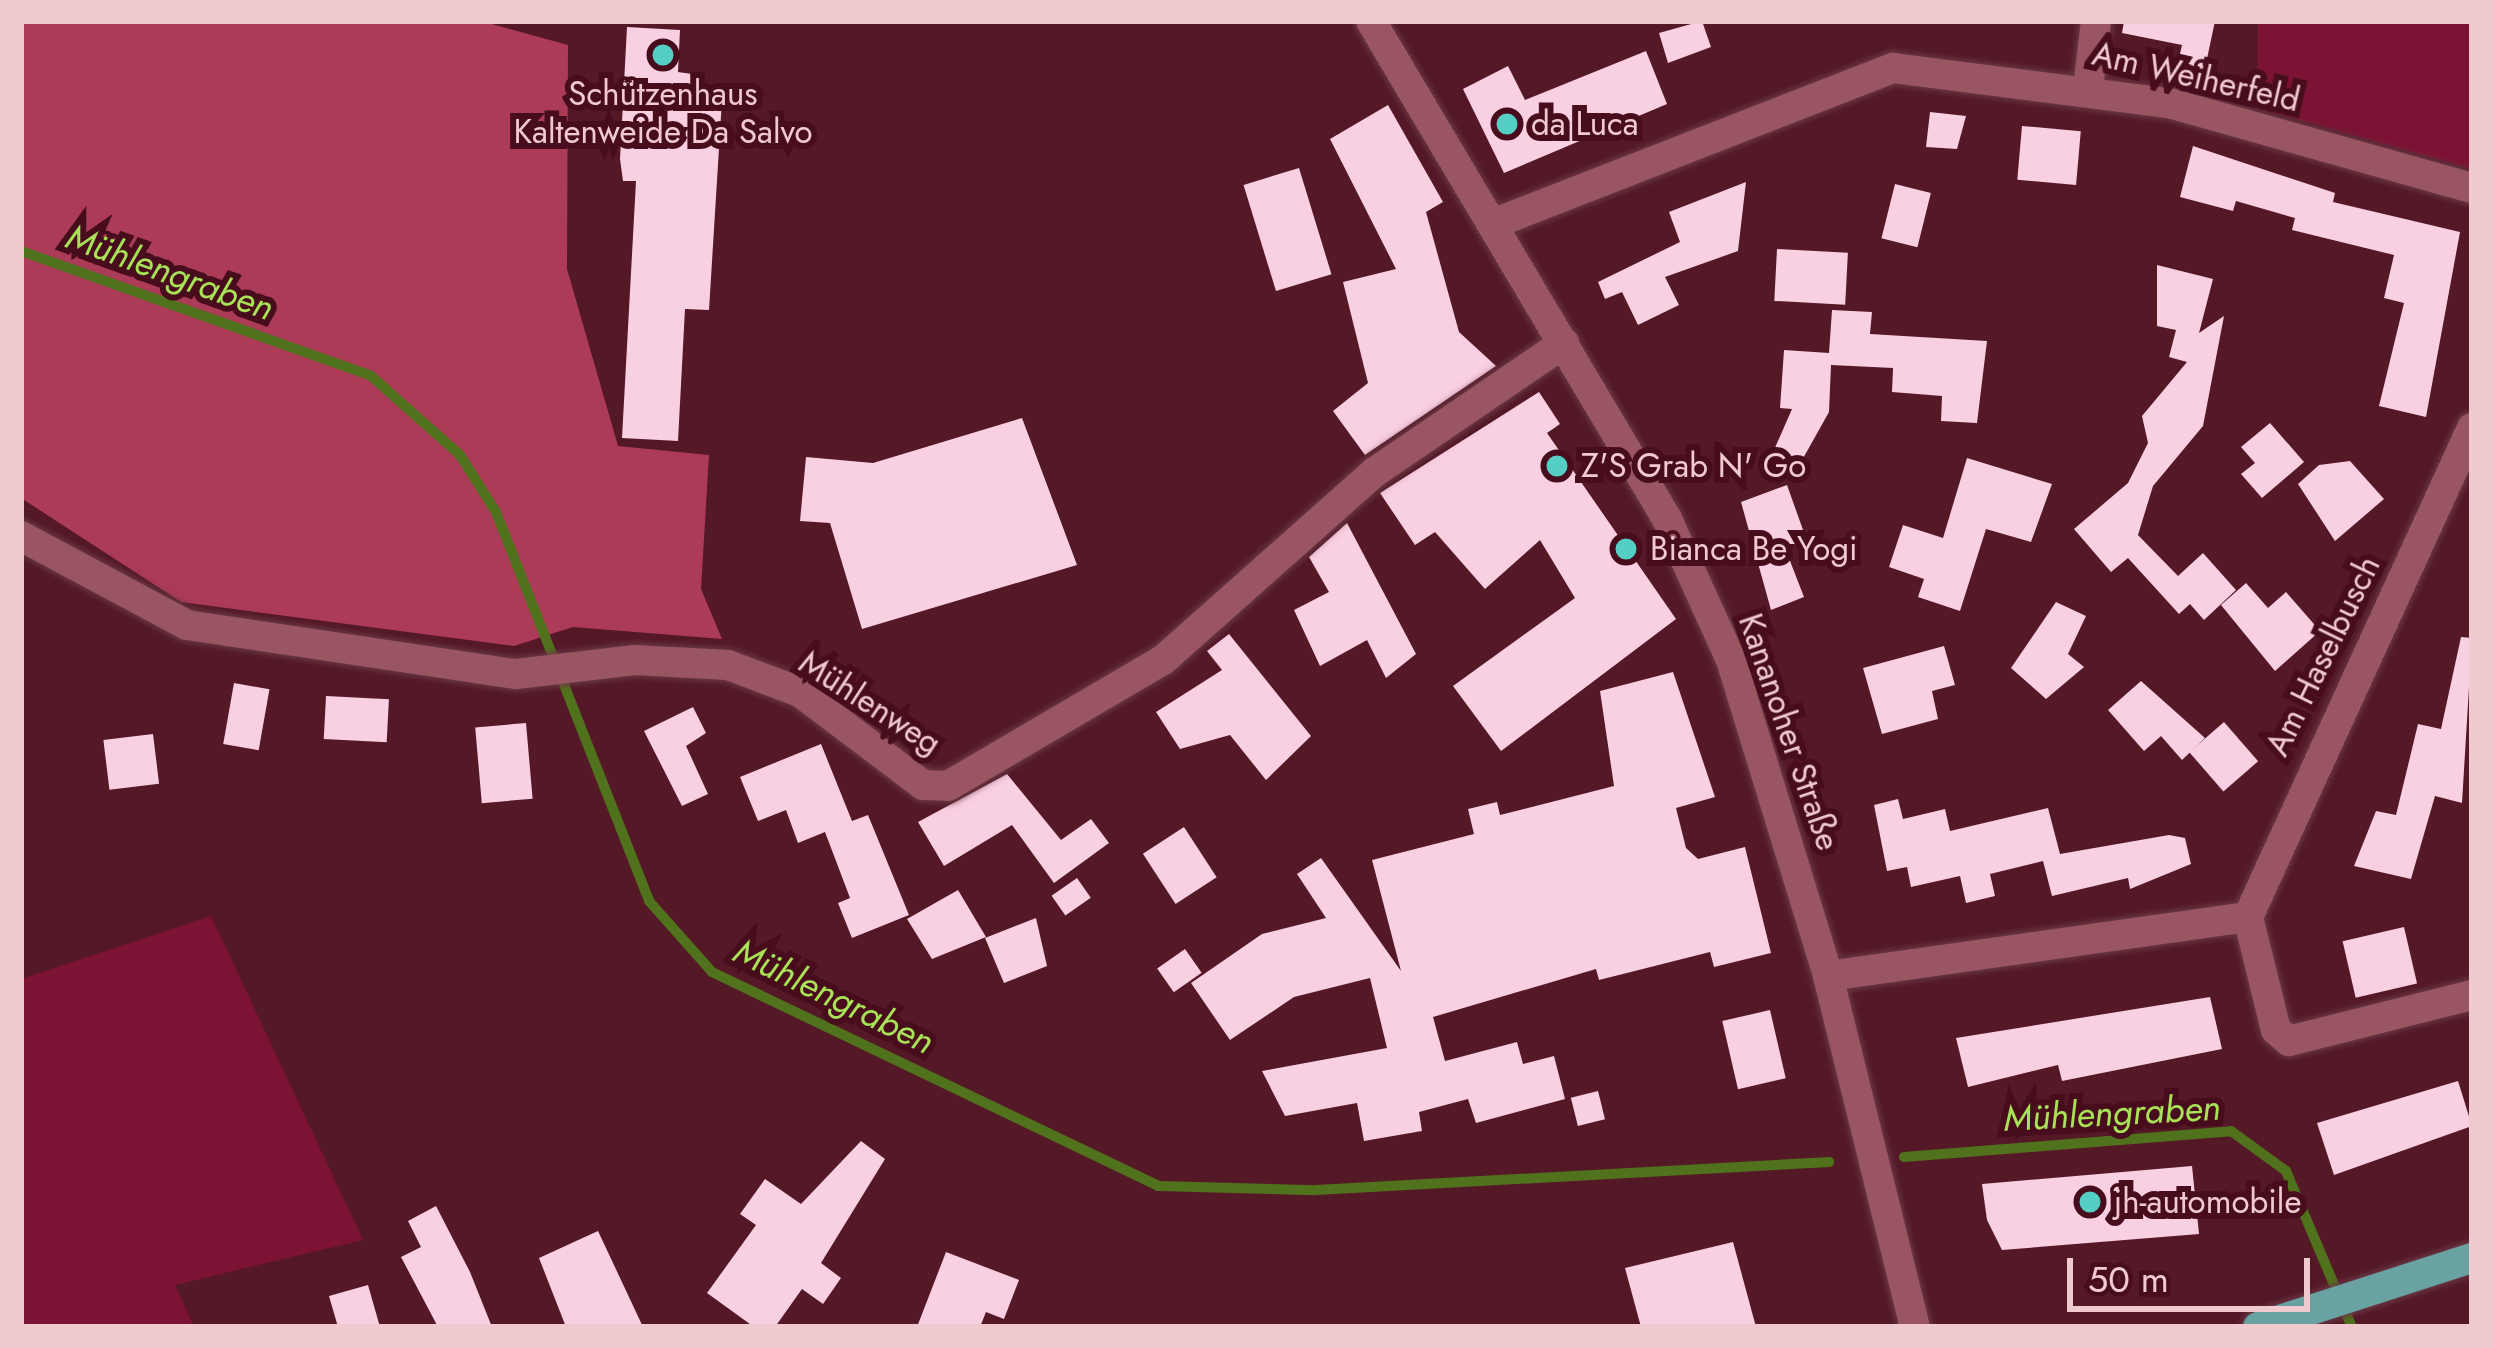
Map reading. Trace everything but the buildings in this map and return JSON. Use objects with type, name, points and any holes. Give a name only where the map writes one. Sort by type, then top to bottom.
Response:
[{"type":"main road","points":[[2390,1279],[2472,1240]]},
{"type":"main road","points":[[2258,1327],[2390,1279],[2472,1258]]},
{"type":"street","name":"Kananoher Straße","points":[[1371,21],[1564,343],[1724,642],[1828,976],[1915,1327]]},
{"type":"street","points":[[2088,89],[2096,21]]},
{"type":"street","name":"Am Weiherfeld","points":[[1495,223],[1893,68],[2088,89],[2472,188]]},
{"type":"street","name":"Mühlenweg","points":[[21,536],[187,625],[540,672],[634,660],[728,665],[800,692],[923,785],[948,787],[1163,660],[1375,472],[1564,343]]},
{"type":"street","name":"Am Haselbusch","points":[[2248,917],[2472,428]]},
{"type":"street","points":[[1828,976],[2248,917],[2276,1030],[2289,1041],[2472,995]]},
{"type":"shaded area","points":[[21,21],[481,21],[568,45],[567,269],[618,446],[709,455],[701,589],[722,639],[573,627],[514,646],[181,602],[21,498]]},
{"type":"shaded area","points":[[2258,21],[2472,21],[2472,169],[2257,108]]},
{"type":"shaded area","points":[[211,916],[363,1240],[175,1285],[194,1327],[21,1327],[21,979]]},
{"type":"waterway","name":"Mühlengraben","points":[[21,251],[370,375],[460,455],[496,512],[649,901],[712,972],[1158,1186],[1316,1190],[1829,1162]]},
{"type":"waterway","name":"Mühlengraben","points":[[1904,1157],[2231,1131],[2286,1171],[2352,1327]]},
{"type":"place","name":"Schützenhaus Kaltenweide Da Salvo","points":[[663,55]]},
{"type":"place","name":"da Luca","points":[[1507,124]]},
{"type":"place","name":"Z'S Grab N' Go","points":[[1557,466]]},
{"type":"place","name":"Bianca Be Yogi","points":[[1626,549]]},
{"type":"place","name":"jh-automobile","points":[[2090,1202]]}]
